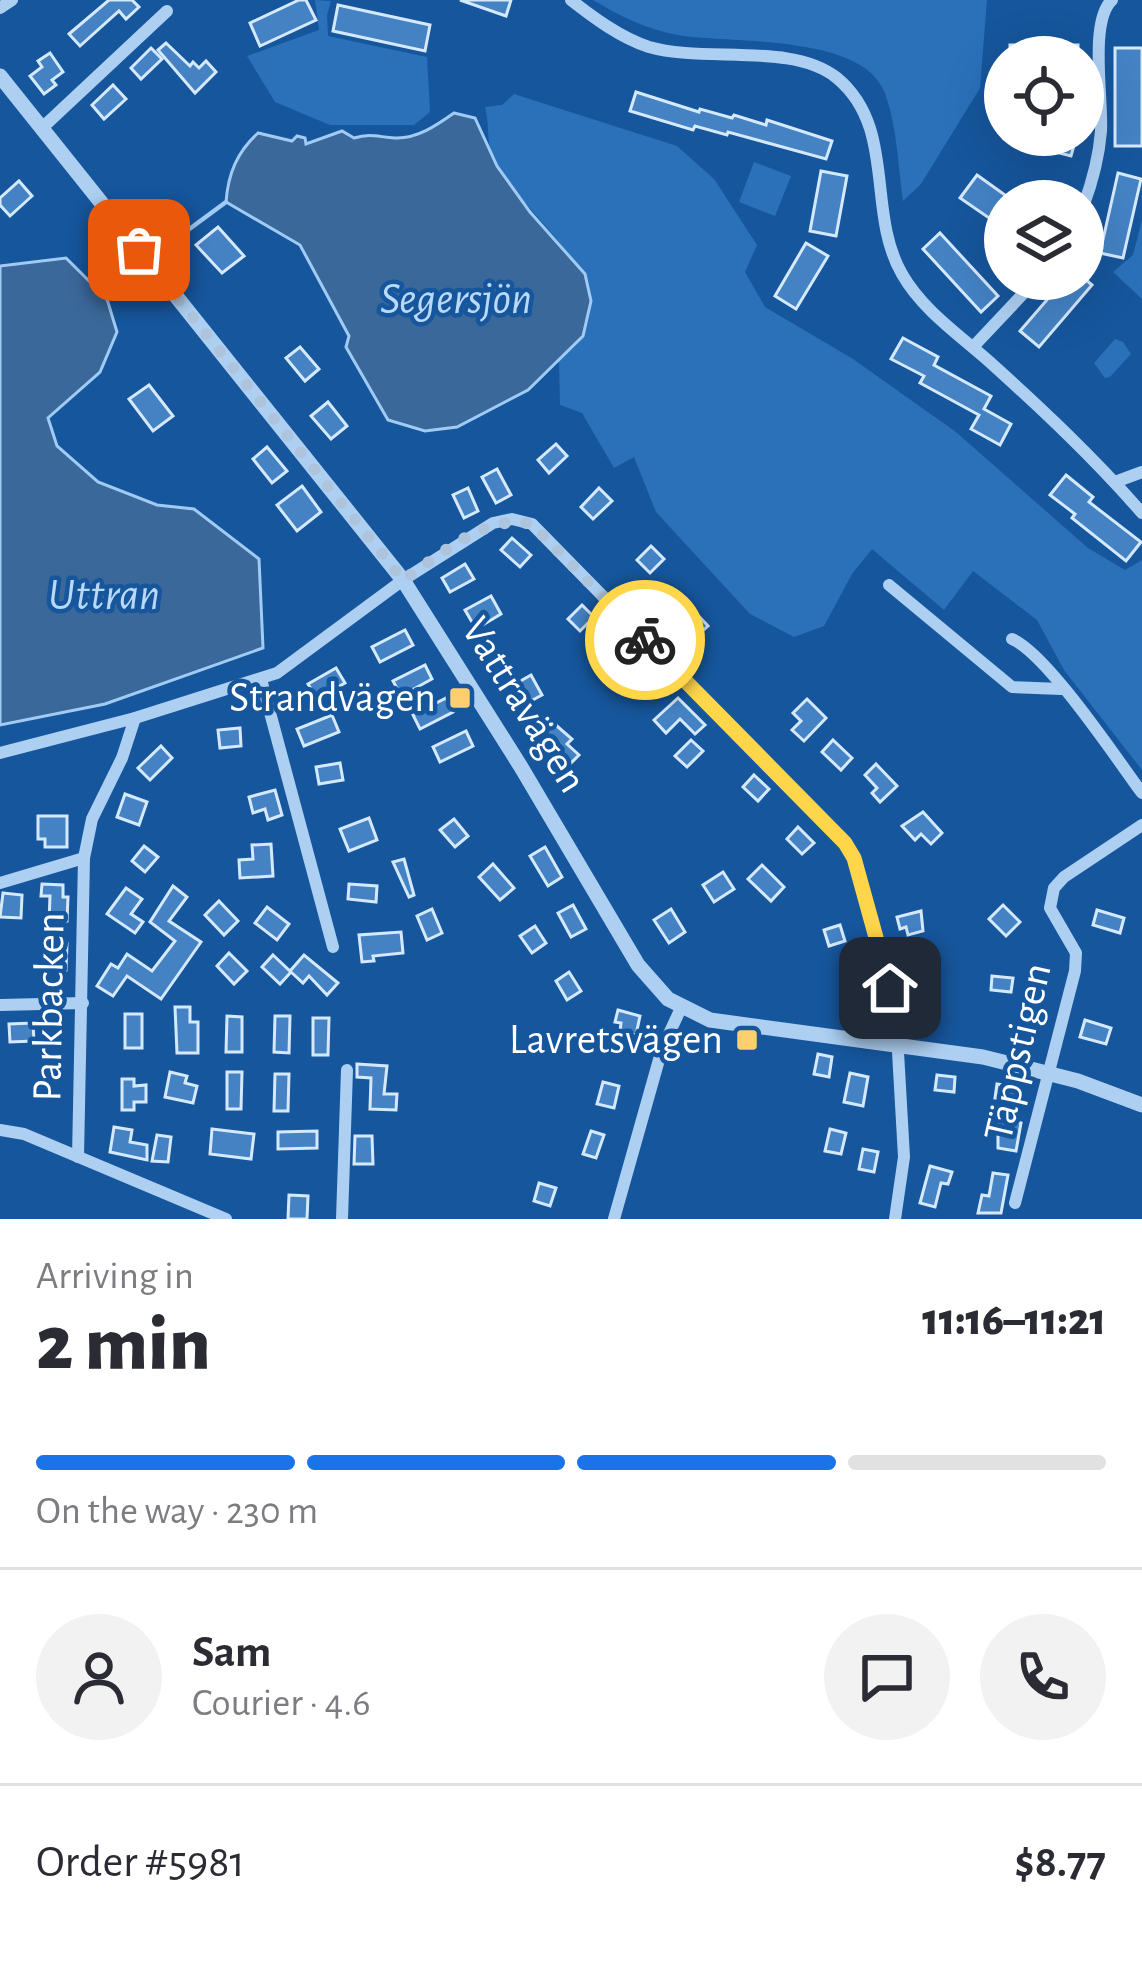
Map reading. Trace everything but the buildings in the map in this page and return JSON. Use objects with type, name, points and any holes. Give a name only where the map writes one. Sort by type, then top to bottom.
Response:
[{"type":"street","points":[[0,8],[12,0]]},
{"type":"street","points":[[571,0],[648,46],[688,54],[788,59],[835,76],[854,95],[871,127],[887,232],[903,277],[1142,513]]},
{"type":"street","points":[[1089,180],[1101,128],[1100,28],[1103,10],[1112,0]]},
{"type":"street","points":[[42,128],[166,11]]},
{"type":"street","name":"Vattravägen","points":[[0,76],[403,580],[638,964],[681,1008]]},
{"type":"street","points":[[973,347],[1017,300]]},
{"type":"street","points":[[1115,482],[1142,472]]},
{"type":"street","points":[[0,753],[135,718],[277,673],[403,580],[493,523],[532,524],[845,843],[854,858],[896,1017],[904,1156],[895,1219]]},
{"type":"street","points":[[889,585],[1012,686],[1061,688]]},
{"type":"street","points":[[1012,639],[1027,645],[1142,793]]},
{"type":"street","points":[[260,679],[333,947]]},
{"type":"street","name":"Parkbacken","points":[[78,1157],[85,858],[92,819],[122,758],[135,718]]},
{"type":"street","name":"Täppstigen","points":[[1015,1204],[1076,960],[1050,908],[1054,888],[1142,825]]},
{"type":"street","name":"Parkbacken","points":[[0,883],[85,858]]},
{"type":"street","points":[[0,1005],[82,1003]]},
{"type":"street","points":[[614,1219],[662,1049],[681,1008],[710,1020],[983,1057],[1050,1072],[1142,1105]]},
{"type":"street","points":[[342,1219],[347,1070]]},
{"type":"street","points":[[0,1130],[24,1134],[226,1219]]},
{"type":"shaded area","points":[[315,0],[331,1],[328,36],[427,57],[430,112],[414,125],[330,125],[275,102],[247,56],[319,30]]},
{"type":"shaded area","points":[[593,0],[987,0],[980,88],[921,184],[903,201],[892,117],[884,91],[870,72],[821,50],[700,38],[633,21]]},
{"type":"shaded area","points":[[514,94],[677,146],[714,179],[757,245],[745,272],[765,307],[853,359],[956,432],[1088,548],[1125,570],[1142,560],[1142,770],[1064,670],[1037,620],[973,571],[944,610],[872,549],[852,574],[824,626],[794,637],[750,614],[656,512],[634,457],[614,468],[582,413],[560,405],[559,361],[584,334],[589,311],[586,289],[577,267],[512,188],[491,152],[485,107],[502,105]]},
{"type":"shaded area","points":[[754,162],[791,176],[775,216],[739,202]]},
{"type":"shaded area","points":[[1142,220],[1142,299],[1113,272],[1133,255]]},
{"type":"shaded area","points":[[1115,339],[1131,354],[1105,378],[1094,363]]},
{"type":"water","name":"Segersjön","points":[[454,113],[475,118],[497,166],[585,274],[591,301],[583,336],[528,390],[457,427],[425,431],[388,420],[346,347],[349,336],[300,245],[226,202],[235,164],[258,133],[292,141],[297,136],[305,138],[306,144],[342,131],[354,138],[403,138]]},
{"type":"water","name":"Uttran","points":[[66,258],[107,299],[117,332],[100,372],[48,418],[57,446],[98,482],[157,505],[194,509],[259,559],[263,648],[105,704],[0,725],[0,266]]},
{"type":"waterway","points":[[165,247],[226,202]]},
{"type":"waterway","points":[[107,299],[137,272]]},
{"type":"way so far","points":[[139,250],[403,580],[493,523],[532,524],[645,640]]},
{"type":"place","name":"Strandvägen","points":[[460,698]]},
{"type":"place","name":"Lavretsvägen","points":[[747,1040]]},
{"type":"route","points":[[645,640],[845,843],[854,858],[890,988]]}]
